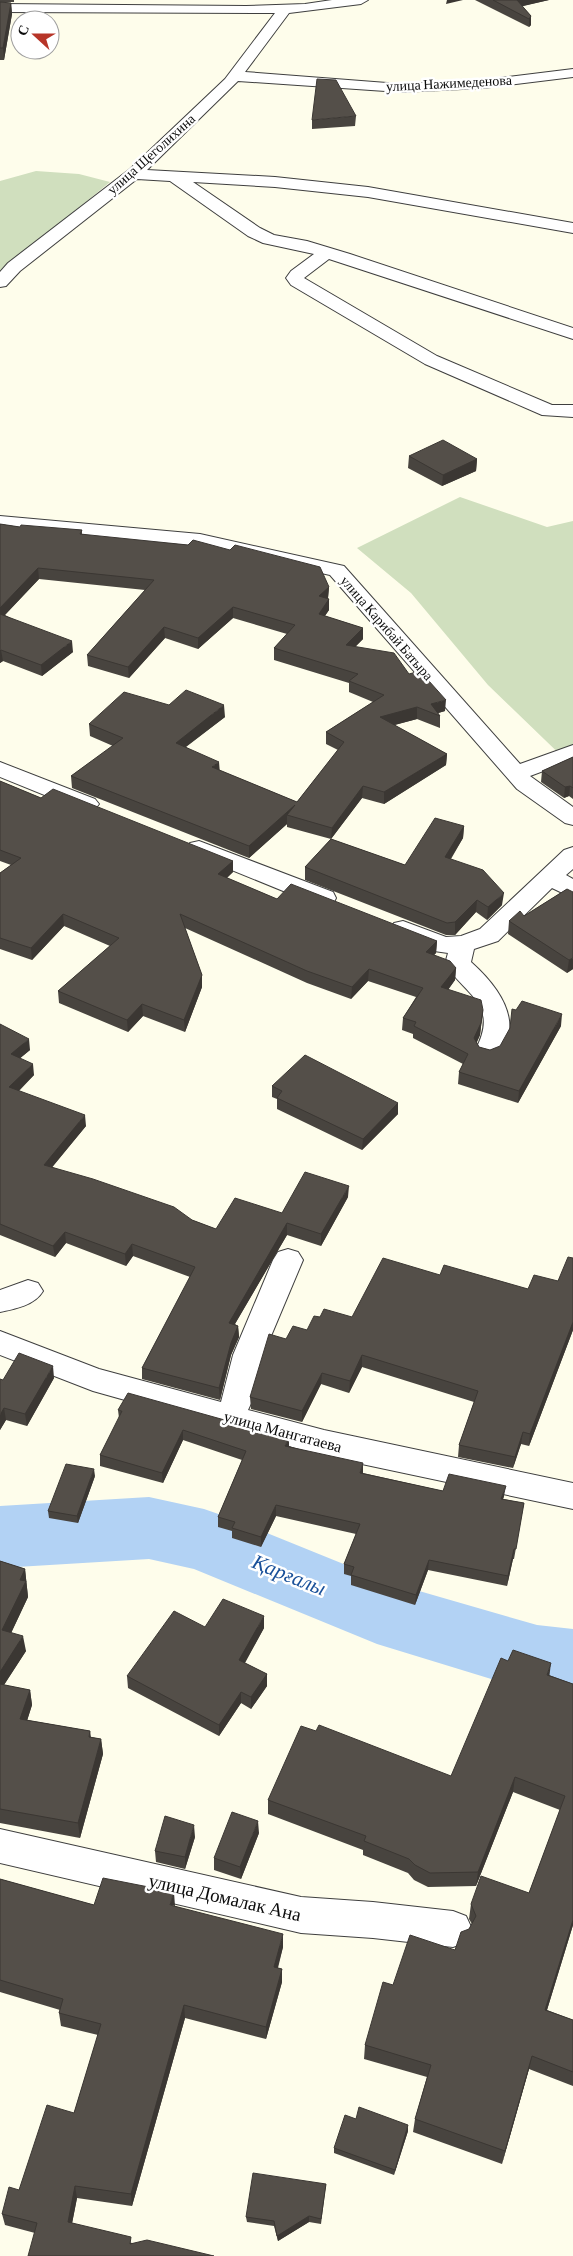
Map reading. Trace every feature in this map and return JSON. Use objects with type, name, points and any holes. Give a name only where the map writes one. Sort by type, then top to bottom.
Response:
[{"type":"street","points":[[0,8],[184,11],[285,9],[361,0]]},
{"type":"street","name":"улица Щеголихина","points":[[0,282],[14,267],[134,174],[234,76],[285,9]]},
{"type":"street","name":"улица Нажимеденова","points":[[234,76],[400,88],[483,84],[573,73]]},
{"type":"street","points":[[134,174],[275,182],[399,198],[573,228]]},
{"type":"street","points":[[174,176],[254,232],[269,239],[301,245],[573,334]]},
{"type":"street","points":[[399,198],[539,239]]},
{"type":"street","points":[[326,253],[297,275],[295,278],[297,281],[431,360],[549,411],[573,411]]},
{"type":"street","name":"улица Карибай Батыра","points":[[0,522],[200,540],[337,570],[525,784],[573,818]]},
{"type":"street","points":[[517,773],[573,752]]},
{"type":"street","points":[[0,770],[111,813]]},
{"type":"street","points":[[175,839],[346,907]]},
{"type":"street","points":[[381,920],[443,945],[463,944],[489,935],[573,855]]},
{"type":"street","points":[[551,876],[573,890]]},
{"type":"street","points":[[463,944],[458,964],[473,978],[487,997],[496,1018],[496,1034],[488,1051]]},
{"type":"street","points":[[228,1417],[238,1398],[248,1355],[288,1260]]},
{"type":"street","points":[[0,1301],[28,1291]]},
{"type":"street","name":"улица Мангатаева","points":[[0,1344],[93,1379],[333,1445],[573,1496]]},
{"type":"street","name":"улица Домалак Ана","points":[[0,1846],[301,1915],[373,1920],[453,1929]]},
{"type":"green space","points":[[36,171],[79,174],[110,182],[0,273],[0,181]]},
{"type":"green space","points":[[460,497],[547,527],[573,521],[573,767],[488,685],[411,593],[357,548]]},
{"type":"building","points":[[493,0],[517,0],[531,16],[529,19]]},
{"type":"building","points":[[0,2],[11,3],[3,48],[0,48]]},
{"type":"building","points":[[317,79],[336,80],[356,116],[312,120]]},
{"type":"building","points":[[443,440],[477,459],[443,475],[409,456]]},
{"type":"building","points":[[0,524],[20,527],[21,525],[82,530],[80,534],[188,545],[193,540],[230,550],[235,545],[320,567],[329,587],[319,596],[329,599],[319,614],[363,628],[346,645],[394,653],[409,674],[420,671],[446,700],[431,704],[440,716],[417,707],[380,717],[447,754],[384,792],[363,786],[332,828],[287,815],[295,805],[249,846],[71,776],[123,738],[89,724],[124,692],[169,705],[186,690],[224,705],[176,743],[219,762],[212,767],[297,802],[344,742],[326,732],[384,695],[349,681],[358,674],[274,648],[295,625],[233,607],[198,638],[164,627],[128,667],[87,655],[154,580],[38,568],[0,608]]},
{"type":"building","points":[[0,614],[72,641],[41,665],[0,651]]},
{"type":"building","points":[[573,757],[573,788],[570,786],[565,787],[542,771]]},
{"type":"building","points":[[0,781],[41,798],[53,789],[233,861],[218,874],[277,899],[291,884],[437,941],[426,952],[450,961],[456,968],[441,987],[481,1000],[483,1010],[481,1023],[474,1038],[479,1047],[490,1050],[500,1046],[510,1028],[512,1009],[516,1010],[522,1001],[562,1014],[519,1091],[459,1072],[468,1054],[414,1026],[416,1022],[403,1018],[423,988],[369,969],[352,987],[307,971],[180,914],[202,975],[184,1020],[142,1004],[127,1020],[58,991],[119,938],[63,914],[31,948],[0,938],[0,873],[21,858],[0,850]]},
{"type":"building","points":[[435,818],[464,826],[445,857],[483,870],[504,893],[488,907],[477,900],[455,922],[447,923],[305,867],[331,839],[405,865]]},
{"type":"building","points":[[567,889],[573,892],[573,958],[569,960],[509,921],[520,911],[524,916]]},
{"type":"building","points":[[0,1024],[29,1039],[11,1054],[33,1064],[9,1087],[85,1115],[44,1165],[93,1179],[174,1207],[192,1220],[216,1229],[235,1198],[282,1213],[305,1172],[349,1186],[321,1234],[287,1223],[229,1323],[238,1326],[231,1343],[219,1388],[142,1368],[195,1267],[132,1244],[125,1254],[65,1232],[53,1246],[0,1224]]},
{"type":"building","points":[[305,1055],[398,1103],[363,1139],[277,1098],[282,1091],[272,1086]]},
{"type":"building","points":[[568,1257],[573,1258],[573,1322],[530,1434],[523,1432],[515,1457],[459,1445],[478,1391],[362,1355],[350,1381],[322,1373],[302,1411],[250,1397],[269,1334],[286,1339],[293,1326],[307,1330],[314,1316],[320,1317],[324,1309],[352,1317],[383,1258],[440,1275],[444,1265],[528,1289],[534,1275],[558,1281]]},
{"type":"building","points":[[19,1353],[53,1366],[25,1414],[4,1408],[0,1415],[0,1379],[3,1380]]},
{"type":"building","points":[[128,1393],[289,1438],[285,1446],[363,1463],[360,1473],[443,1491],[449,1474],[506,1486],[501,1499],[524,1503],[516,1549],[514,1549],[508,1576],[429,1560],[416,1595],[351,1575],[354,1567],[344,1564],[360,1524],[276,1505],[261,1537],[232,1528],[235,1522],[218,1517],[246,1451],[183,1430],[162,1473],[100,1455],[122,1411],[118,1410]]},
{"type":"building","points":[[66,1464],[94,1469],[77,1516],[48,1511]]},
{"type":"building","points":[[0,1561],[25,1569],[20,1580],[26,1581],[2,1630],[23,1636],[0,1672]]},
{"type":"building","points":[[223,1599],[264,1616],[239,1660],[267,1674],[251,1697],[241,1692],[219,1725],[127,1676],[174,1611],[205,1627]]},
{"type":"building","points":[[513,1650],[551,1663],[547,1675],[573,1684],[573,1920],[545,2010],[573,2020],[573,2072],[532,2056],[505,2151],[415,2119],[431,2065],[365,2045],[383,1982],[393,1985],[410,1935],[455,1950],[461,1932],[469,1929],[476,1916],[471,1904],[481,1876],[529,1893],[565,1796],[515,1777],[478,1872],[430,1873],[415,1865],[409,1859],[364,1841],[366,1836],[268,1800],[301,1726],[316,1731],[319,1725],[451,1776],[501,1658],[508,1661]]},
{"type":"building","points":[[0,1684],[30,1690],[20,1719],[90,1731],[89,1737],[101,1739],[78,1823],[0,1809]]},
{"type":"building","points":[[232,1812],[258,1821],[240,1867],[214,1858]]},
{"type":"building","points":[[165,1816],[194,1825],[185,1857],[155,1851]]},
{"type":"building","points":[[103,1878],[174,1892],[170,1905],[283,1934],[274,1967],[282,1969],[266,2027],[184,2005],[131,2194],[75,2186],[68,2222],[131,2237],[130,2244],[147,2240],[214,2256],[28,2256],[37,2223],[2,2214],[9,2187],[19,2190],[47,2105],[74,2113],[101,2024],[59,2013],[63,1999],[0,1980],[0,1879],[94,1905]]},
{"type":"building","points":[[359,2107],[408,2125],[395,2170],[334,2148],[345,2115],[356,2119]]},
{"type":"building","points":[[253,2173],[326,2184],[321,2219],[309,2216],[277,2236],[274,2221],[246,2217]]},
{"type":"waterway","name":"Қарғалы","points":[[0,1537],[149,1528],[204,1540],[377,1611],[537,1659],[573,1663]]}]
